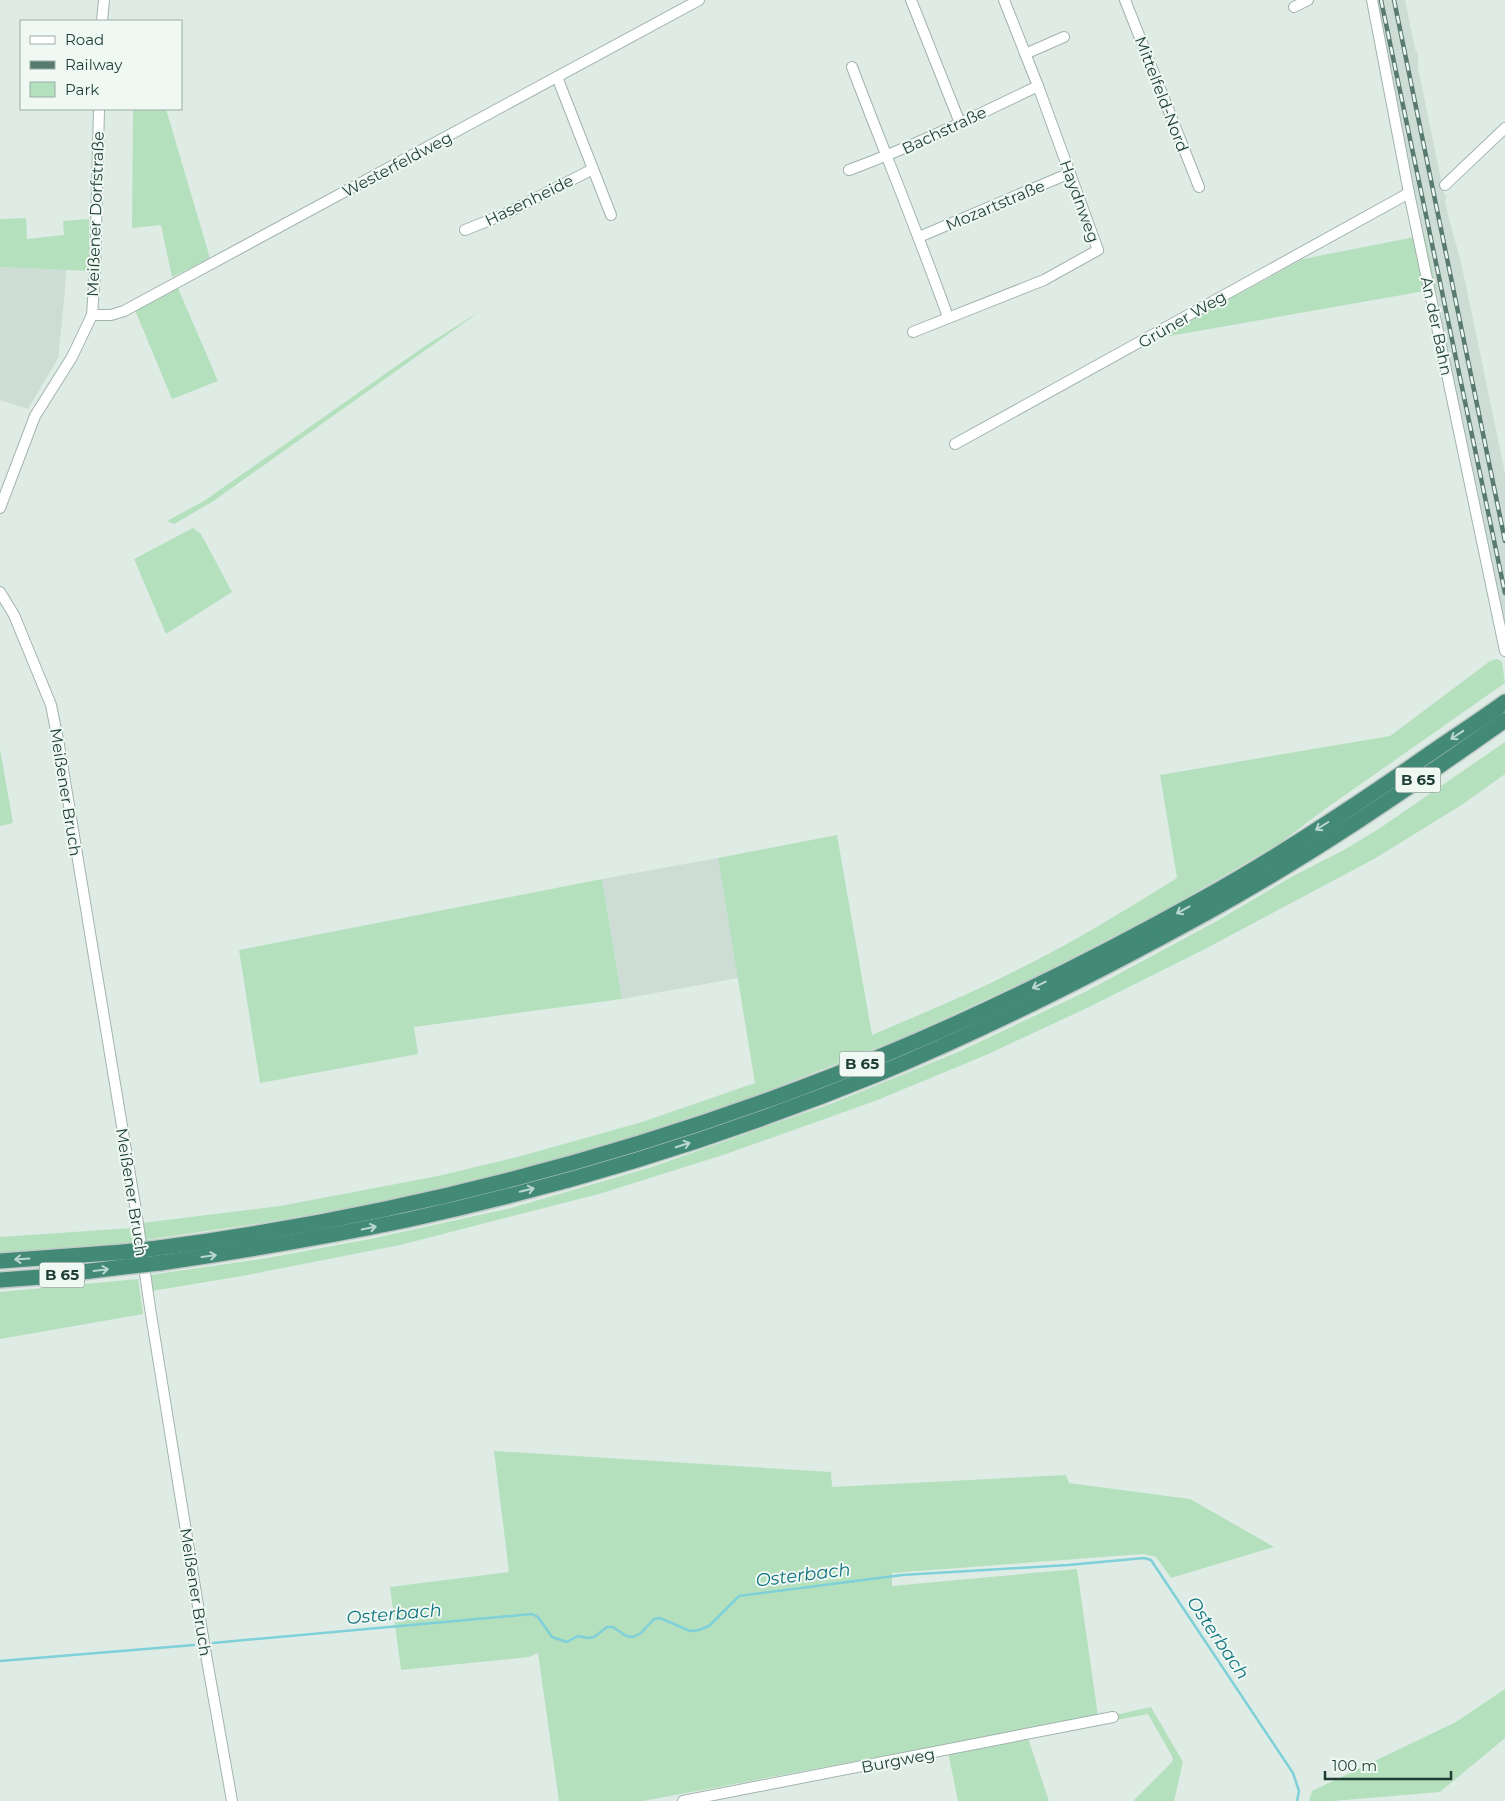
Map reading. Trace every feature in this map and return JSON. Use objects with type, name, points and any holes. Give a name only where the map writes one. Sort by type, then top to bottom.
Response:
[{"type":"highway","name":"B 65","points":[[0,1280],[41,1277],[123,1260],[159,1255],[224,1239],[340,1219],[470,1190],[554,1168],[720,1117],[796,1090],[872,1060],[952,1025],[1124,942],[1205,898],[1338,817],[1502,713]]},
{"type":"highway","name":"B 65","points":[[0,1261],[123,1260]]},
{"type":"street","points":[[102,20],[104,0]]},
{"type":"street","name":"Westerfeldweg","points":[[92,315],[111,315],[124,311],[699,0]]},
{"type":"street","points":[[911,0],[960,123]]},
{"type":"street","name":"Haydnweg","points":[[913,332],[1044,280],[1098,250],[1038,86],[1004,0]]},
{"type":"street","name":"Mittelfeld-Nord","points":[[1126,0],[1199,187]]},
{"type":"street","points":[[1294,7],[1308,0]]},
{"type":"street","name":"An der Bahn","points":[[1372,0],[1409,193],[1505,651]]},
{"type":"street","points":[[1025,54],[1064,36]]},
{"type":"street","points":[[852,67],[919,237],[948,317]]},
{"type":"street","name":"Hasenheide","points":[[557,77],[611,214]]},
{"type":"street","name":"Bachstraße","points":[[849,170],[886,156],[1038,86]]},
{"type":"street","name":"Meißener Dorfstraße","points":[[0,508],[35,416],[72,357],[92,315],[95,272],[99,110]]},
{"type":"street","points":[[1445,185],[1505,128]]},
{"type":"street","name":"Hasenheide","points":[[465,230],[505,214],[593,169]]},
{"type":"street","name":"Mozartstraße","points":[[919,237],[1070,173]]},
{"type":"street","name":"Grüner Weg","points":[[955,444],[1409,193]]},
{"type":"street","name":"Meißener Bruch","points":[[0,592],[4,607],[14,615],[51,705],[59,745],[137,1217],[148,1300],[232,1801]]},
{"type":"street","name":"Burgweg","points":[[683,1801],[1113,1717]]},
{"type":"shaded area","points":[[1376,0],[1405,0],[1415,49],[1418,54],[1418,68],[1444,194],[1447,195],[1445,202],[1461,262],[1505,473],[1505,640],[1441,324],[1442,317]]},
{"type":"shaded area","points":[[0,267],[66,270],[58,358],[28,409],[0,400]]},
{"type":"shaded area","points":[[718,858],[738,978],[622,999],[602,879]]},
{"type":"green space","points":[[133,110],[166,110],[210,258],[172,277],[161,225],[132,228]]},
{"type":"green space","points":[[26,218],[27,239],[64,235],[63,221],[89,219],[89,271],[0,267],[0,219]]},
{"type":"green space","points":[[1425,235],[1436,289],[1158,338],[1303,259]]},
{"type":"green space","points":[[177,286],[218,381],[172,399],[135,310]]},
{"type":"green space","points":[[482,310],[212,502],[174,524],[167,521],[204,501],[422,348]]},
{"type":"green space","points":[[193,528],[201,534],[232,592],[166,634],[134,559]]},
{"type":"green space","points":[[1497,659],[1502,662],[1505,683],[1328,807],[1280,843],[1160,913],[1031,979],[902,1038],[749,1098],[622,1140],[523,1168],[382,1202],[262,1223],[145,1240],[142,1223],[280,1206],[438,1176],[521,1156],[642,1122],[755,1083],[718,858],[837,835],[872,1035],[1006,976],[1102,924],[1177,878],[1160,775],[1390,736],[1490,661]]},
{"type":"green space","points":[[1505,742],[1505,774],[1463,804],[1374,859],[1203,950],[1087,1008],[986,1055],[875,1101],[723,1155],[599,1194],[400,1245],[242,1276],[152,1291],[150,1275],[262,1259],[370,1239],[511,1208],[652,1167],[833,1103],[958,1052],[1085,992],[1215,922],[1293,876],[1344,850],[1380,828]]},
{"type":"green space","points":[[0,749],[13,823],[0,826]]},
{"type":"green space","points":[[602,879],[622,999],[414,1027],[418,1054],[260,1083],[239,950]]},
{"type":"green space","points":[[132,1228],[134,1242],[53,1251],[0,1254],[0,1237]]},
{"type":"green space","points":[[138,1279],[143,1314],[0,1339],[0,1292]]},
{"type":"green space","points":[[494,1451],[831,1472],[832,1487],[1066,1475],[1069,1483],[1190,1499],[1274,1547],[1171,1578],[1156,1557],[1143,1554],[892,1573],[892,1586],[1077,1569],[1098,1716],[643,1801],[559,1801],[538,1653],[529,1657],[401,1670],[390,1587],[509,1572]]},
{"type":"green space","points":[[1505,1689],[1505,1738],[1440,1792],[1333,1801],[1309,1801],[1312,1791],[1456,1722]]},
{"type":"green space","points":[[1151,1707],[1183,1762],[1174,1801],[1133,1801],[1172,1762],[1173,1758],[1148,1714],[1116,1720],[1115,1715]]},
{"type":"green space","points":[[1028,1738],[1049,1801],[958,1801],[948,1752]]},
{"type":"waterway","name":"Osterbach","points":[[213,1643],[532,1614],[538,1617],[552,1637],[567,1642],[578,1636],[594,1637],[607,1627],[613,1627],[626,1636],[633,1637],[641,1633],[654,1619],[660,1618],[690,1631],[699,1630],[709,1626],[739,1596],[902,1575],[1068,1565],[1144,1558],[1151,1560],[1293,1773],[1299,1791],[1297,1801]]},
{"type":"waterway","name":"Osterbach","points":[[0,1661],[194,1645]]},
{"type":"railway","points":[[1381,0],[1505,593]]},
{"type":"railway","points":[[1394,0],[1505,541]]}]
